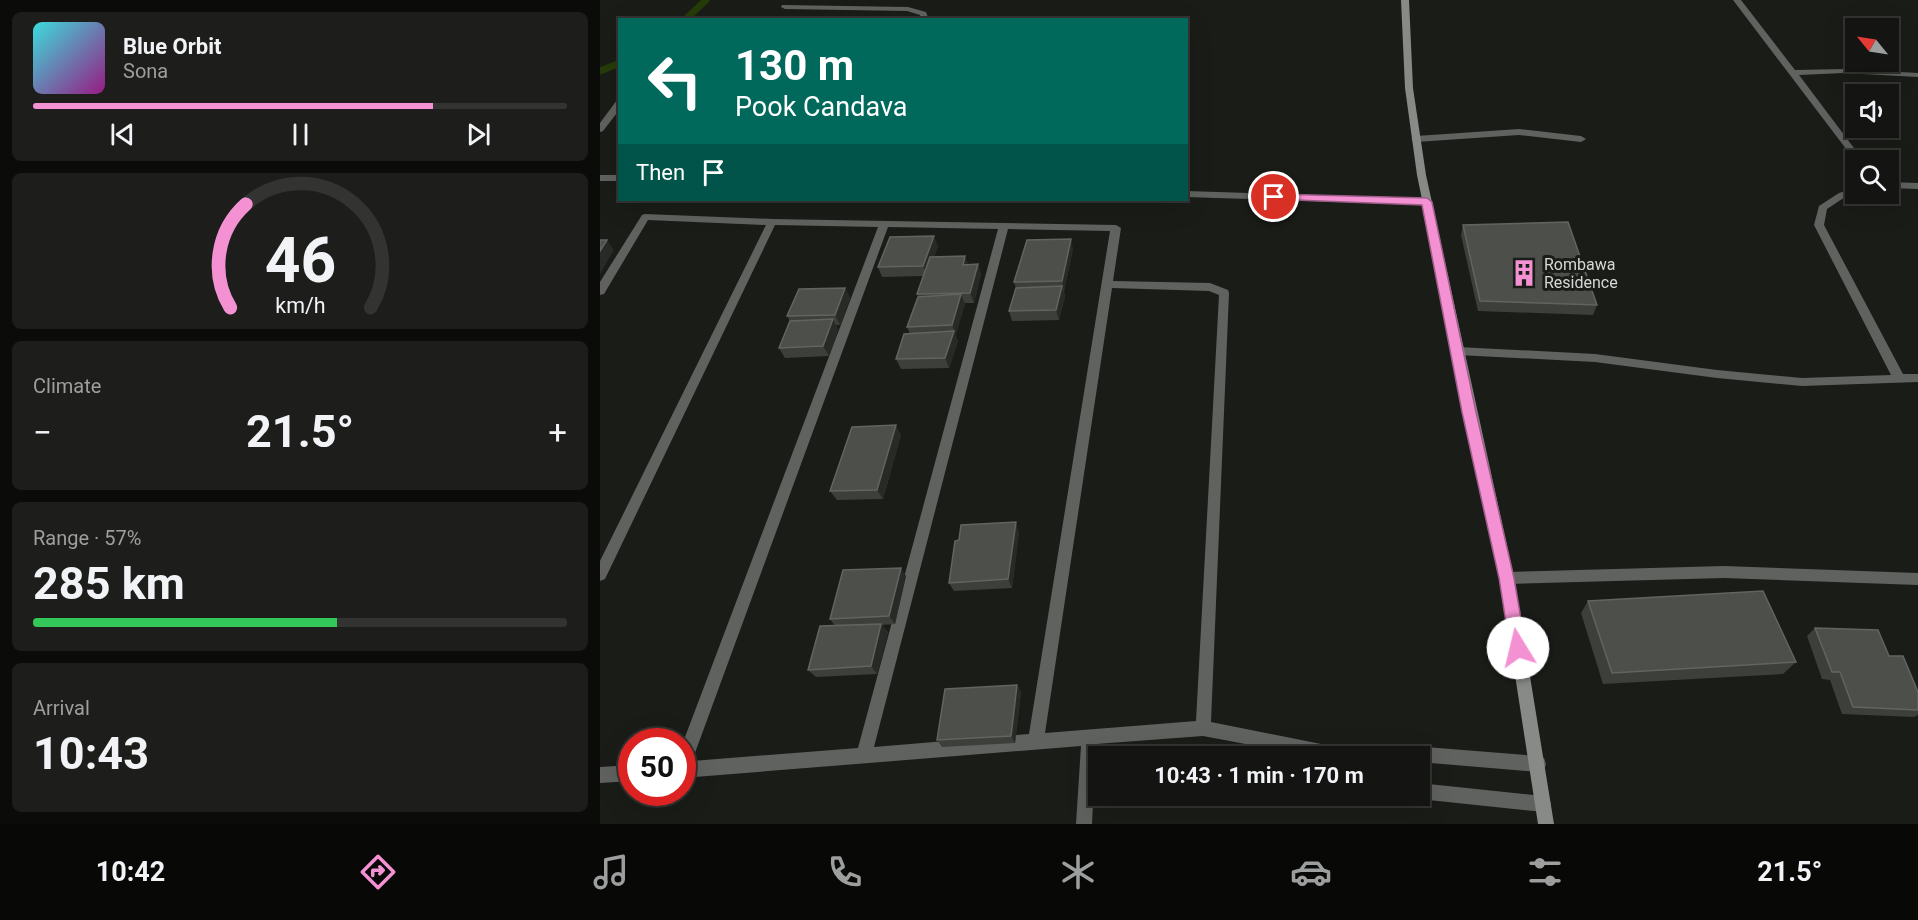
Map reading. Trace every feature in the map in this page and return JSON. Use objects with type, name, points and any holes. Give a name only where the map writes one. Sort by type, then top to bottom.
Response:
[{"type":"main road","points":[[1405,0],[1404,33],[1416,139],[1427,202],[1507,578],[1546,824]]},
{"type":"street","points":[[1737,0],[1851,150]]},
{"type":"street","points":[[785,7],[908,9],[923,14],[924,18]]},
{"type":"street","points":[[1792,73],[1844,71],[1918,75]]},
{"type":"street","points":[[600,129],[618,105]]},
{"type":"street","points":[[1416,139],[1519,132],[1581,139]]},
{"type":"street","points":[[600,178],[618,178]]},
{"type":"street","points":[[1899,185],[1918,186]]},
{"type":"street","points":[[1188,194],[1427,202]]},
{"type":"street","points":[[1845,194],[1822,208],[1819,225],[1899,378]]},
{"type":"street","points":[[600,291],[645,217],[772,222],[1116,228],[1036,742]]},
{"type":"street","points":[[600,575],[772,222]]},
{"type":"street","points":[[696,730],[885,224]]},
{"type":"street","points":[[864,755],[1004,226]]},
{"type":"street","points":[[1106,284],[1210,287],[1224,293],[1203,728]]},
{"type":"street","points":[[1458,351],[1595,358],[1717,374],[1802,382],[1918,378]]},
{"type":"street","points":[[1507,578],[1724,572],[1918,579]]},
{"type":"street","points":[[696,767],[1203,728],[1299,746]]},
{"type":"street","points":[[1084,824],[1089,737]]},
{"type":"street","points":[[1430,755],[1538,764]]},
{"type":"street","points":[[600,776],[618,774]]},
{"type":"street","points":[[1430,792],[1543,804]]},
{"type":"building","name":"Rombawa Residence","points":[[1568,222],[1597,305],[1480,301],[1463,225]]},
{"type":"building","points":[[934,236],[923,266],[878,267],[890,237]]},
{"type":"building","points":[[1071,239],[1062,281],[1014,282],[1027,240]]},
{"type":"building","points":[[600,240],[607,240],[600,251]]},
{"type":"building","points":[[965,256],[963,265],[978,264],[970,293],[917,294],[930,257]]},
{"type":"building","points":[[1062,286],[1056,310],[1009,311],[1016,288]]},
{"type":"building","points":[[845,288],[835,315],[787,316],[799,289]]},
{"type":"building","points":[[961,294],[952,325],[907,327],[918,297]]},
{"type":"building","points":[[833,319],[823,346],[779,348],[790,321]]},
{"type":"building","points":[[954,331],[945,358],[896,359],[904,334]]},
{"type":"building","points":[[896,425],[877,490],[830,491],[852,427]]},
{"type":"building","points":[[1016,522],[1008,579],[949,583],[955,541],[959,540],[961,525]]},
{"type":"building","points":[[901,568],[889,616],[830,619],[843,570]]},
{"type":"building","points":[[1763,591],[1796,662],[1612,673],[1588,601]]},
{"type":"building","points":[[881,624],[871,666],[808,670],[820,626]]},
{"type":"building","points":[[1815,628],[1878,630],[1889,656],[1903,656],[1918,692],[1918,710],[1853,707],[1840,672],[1832,672]]},
{"type":"building","points":[[1017,685],[1011,736],[937,740],[945,689]]},
{"type":"waterway","points":[[687,18],[706,0]]},
{"type":"waterway","points":[[600,71],[618,64]]},
{"type":"place","name":"Rombawa Residence","points":[[1524,273]]},
{"type":"route","points":[[1274,197],[1427,202],[1469,412],[1507,578],[1518,648]]}]
